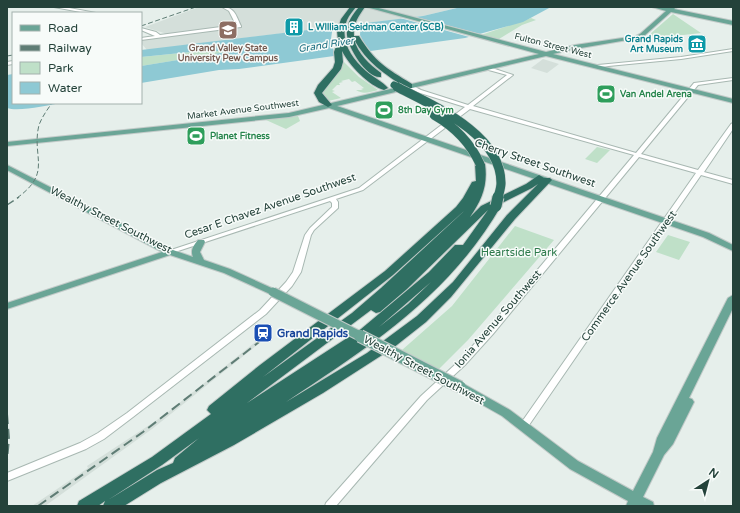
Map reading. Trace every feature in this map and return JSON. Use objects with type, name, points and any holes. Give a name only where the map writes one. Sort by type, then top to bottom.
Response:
[{"type":"highway","points":[[328,105],[322,100],[318,93],[321,87],[337,69],[342,25],[344,19],[353,7]]},
{"type":"highway","points":[[111,506],[372,340],[419,302],[449,270],[486,223],[496,206],[500,190],[500,175],[496,161],[483,142],[470,129],[454,118],[375,73],[358,56],[351,40],[350,27],[362,7]]},
{"type":"highway","points":[[350,27],[367,54],[383,70],[409,86]]},
{"type":"highway","points":[[85,506],[129,479],[320,344],[366,308],[404,274],[459,223],[476,201],[482,176],[480,164],[470,144],[454,128],[438,117],[384,88],[362,72],[348,57],[341,42]]},
{"type":"highway","points":[[129,479],[265,368],[389,273],[456,213],[468,199],[473,190],[480,164]]},
{"type":"highway","points":[[320,344],[353,325],[391,297],[485,208],[543,179]]},
{"type":"highway","points":[[156,478],[219,447],[278,413],[338,378],[395,340],[422,318],[471,268],[543,179]]},
{"type":"highway","points":[[173,467],[222,427],[360,336],[437,270],[496,206]]},
{"type":"main road","name":"Fulton Street West","points":[[369,7],[479,37],[733,101]]},
{"type":"main road","points":[[655,7],[673,9],[733,23]]},
{"type":"main road","name":"Market Avenue Southwest","points":[[7,144],[279,116],[592,43],[629,39],[642,35],[673,9]]},
{"type":"main road","points":[[527,49],[532,53],[528,58]]},
{"type":"main road","name":"Cherry Street Southwest","points":[[328,105],[668,221],[706,235],[733,248]]},
{"type":"main road","name":"Wealthy Street Southwest","points":[[7,167],[170,252],[200,261],[247,279],[273,297],[328,320],[460,387],[506,413],[574,465],[634,503],[648,506]]},
{"type":"main road","points":[[200,261],[195,254],[201,242]]},
{"type":"main road","name":"Cesar E Chavez Avenue Southwest","points":[[7,306],[170,252]]},
{"type":"main road","points":[[634,503],[659,452],[663,438],[733,298]]},
{"type":"main road","points":[[659,452],[669,441],[733,311]]},
{"type":"street","points":[[56,7],[88,12],[99,7]]},
{"type":"street","points":[[142,39],[239,26],[240,24],[231,10],[224,7]]},
{"type":"street","points":[[142,29],[158,36]]},
{"type":"street","points":[[598,66],[677,58],[733,50]]},
{"type":"street","name":"Cesar E Chavez Avenue Southwest","points":[[170,252],[365,187],[511,75],[487,68]]},
{"type":"street","points":[[691,91],[698,83],[733,79]]},
{"type":"street","points":[[409,86],[418,91],[470,107],[733,182]]},
{"type":"street","name":"Ionia Avenue Southwest","points":[[330,506],[424,398],[462,363],[490,332],[600,198],[691,91]]},
{"type":"street","name":"Commerce Avenue Southwest","points":[[524,426],[668,221],[733,125]]},
{"type":"street","points":[[7,477],[83,446],[107,432],[247,325],[297,272],[300,266],[303,246],[308,235],[312,229],[335,208],[334,202],[331,199]]},
{"type":"shaded area","name":"Grand Valley State University Pew Campus","points":[[199,7],[461,7],[423,16],[147,50],[142,44],[142,40],[167,36],[164,33],[145,27]]},
{"type":"shaded area","points":[[543,59],[559,64],[547,73],[531,68]]},
{"type":"shaded area","points":[[258,340],[261,342],[152,429],[45,506],[32,506],[88,468],[87,466],[163,416]]},
{"type":"green space","points":[[673,14],[701,33],[657,38],[649,35]]},
{"type":"green space","points":[[531,18],[536,20],[522,25],[499,39],[481,35]]},
{"type":"green space","points":[[201,51],[233,51],[142,66],[142,57]]},
{"type":"green space","points":[[341,62],[344,62],[359,77],[378,90],[367,93],[359,92],[356,90],[363,90],[361,89],[364,88],[355,81],[352,82],[349,79],[341,81],[343,82],[339,83],[340,85],[337,85],[332,90],[335,91],[332,92],[341,98],[328,101],[322,94],[322,91]]},
{"type":"green space","points":[[298,116],[300,121],[286,129],[266,120]]},
{"type":"green space","points":[[597,147],[610,150],[597,163],[585,159]]},
{"type":"green space","name":"Heartside Park","points":[[515,226],[554,240],[468,340],[439,369],[402,350],[452,306]]},
{"type":"green space","points":[[668,235],[690,242],[679,260],[656,252]]},
{"type":"water","name":"Grand River","points":[[461,7],[551,7],[523,22],[465,38],[239,69],[219,70],[142,83],[142,66],[233,51],[201,51],[142,57],[142,50],[423,16]]},
{"type":"water","points":[[12,74],[12,104],[56,104],[26,109],[7,108],[7,75]]},
{"type":"pier","points":[[412,16],[484,35],[473,38],[400,18]]},
{"type":"pier","points":[[361,21],[360,35],[369,53],[335,57],[331,39],[333,25]]},
{"type":"railway","points":[[142,26],[196,7]]},
{"type":"railway","points":[[7,56],[12,55]]},
{"type":"railway","points":[[17,198],[28,189],[38,172],[37,136],[39,125],[51,104]]},
{"type":"railway","points":[[7,205],[19,197]]},
{"type":"railway","points":[[38,506],[143,432],[259,342]]},
{"type":"railway","points":[[7,414],[9,439],[7,460]]},
{"type":"place","name":"L WIlliam Seidman Center (SCB)","points":[[294,27]]},
{"type":"place","name":"Grand Valley State University Pew Campus","points":[[228,30]]},
{"type":"place","name":"Grand Rapids Art Museum","points":[[697,44]]},
{"type":"place","name":"Van Andel Arena","points":[[606,94]]},
{"type":"place","name":"8th Day Gym","points":[[384,110]]},
{"type":"place","name":"Planet Fitness","points":[[196,136]]},
{"type":"place","name":"Grand Rapids","points":[[263,333]]}]
